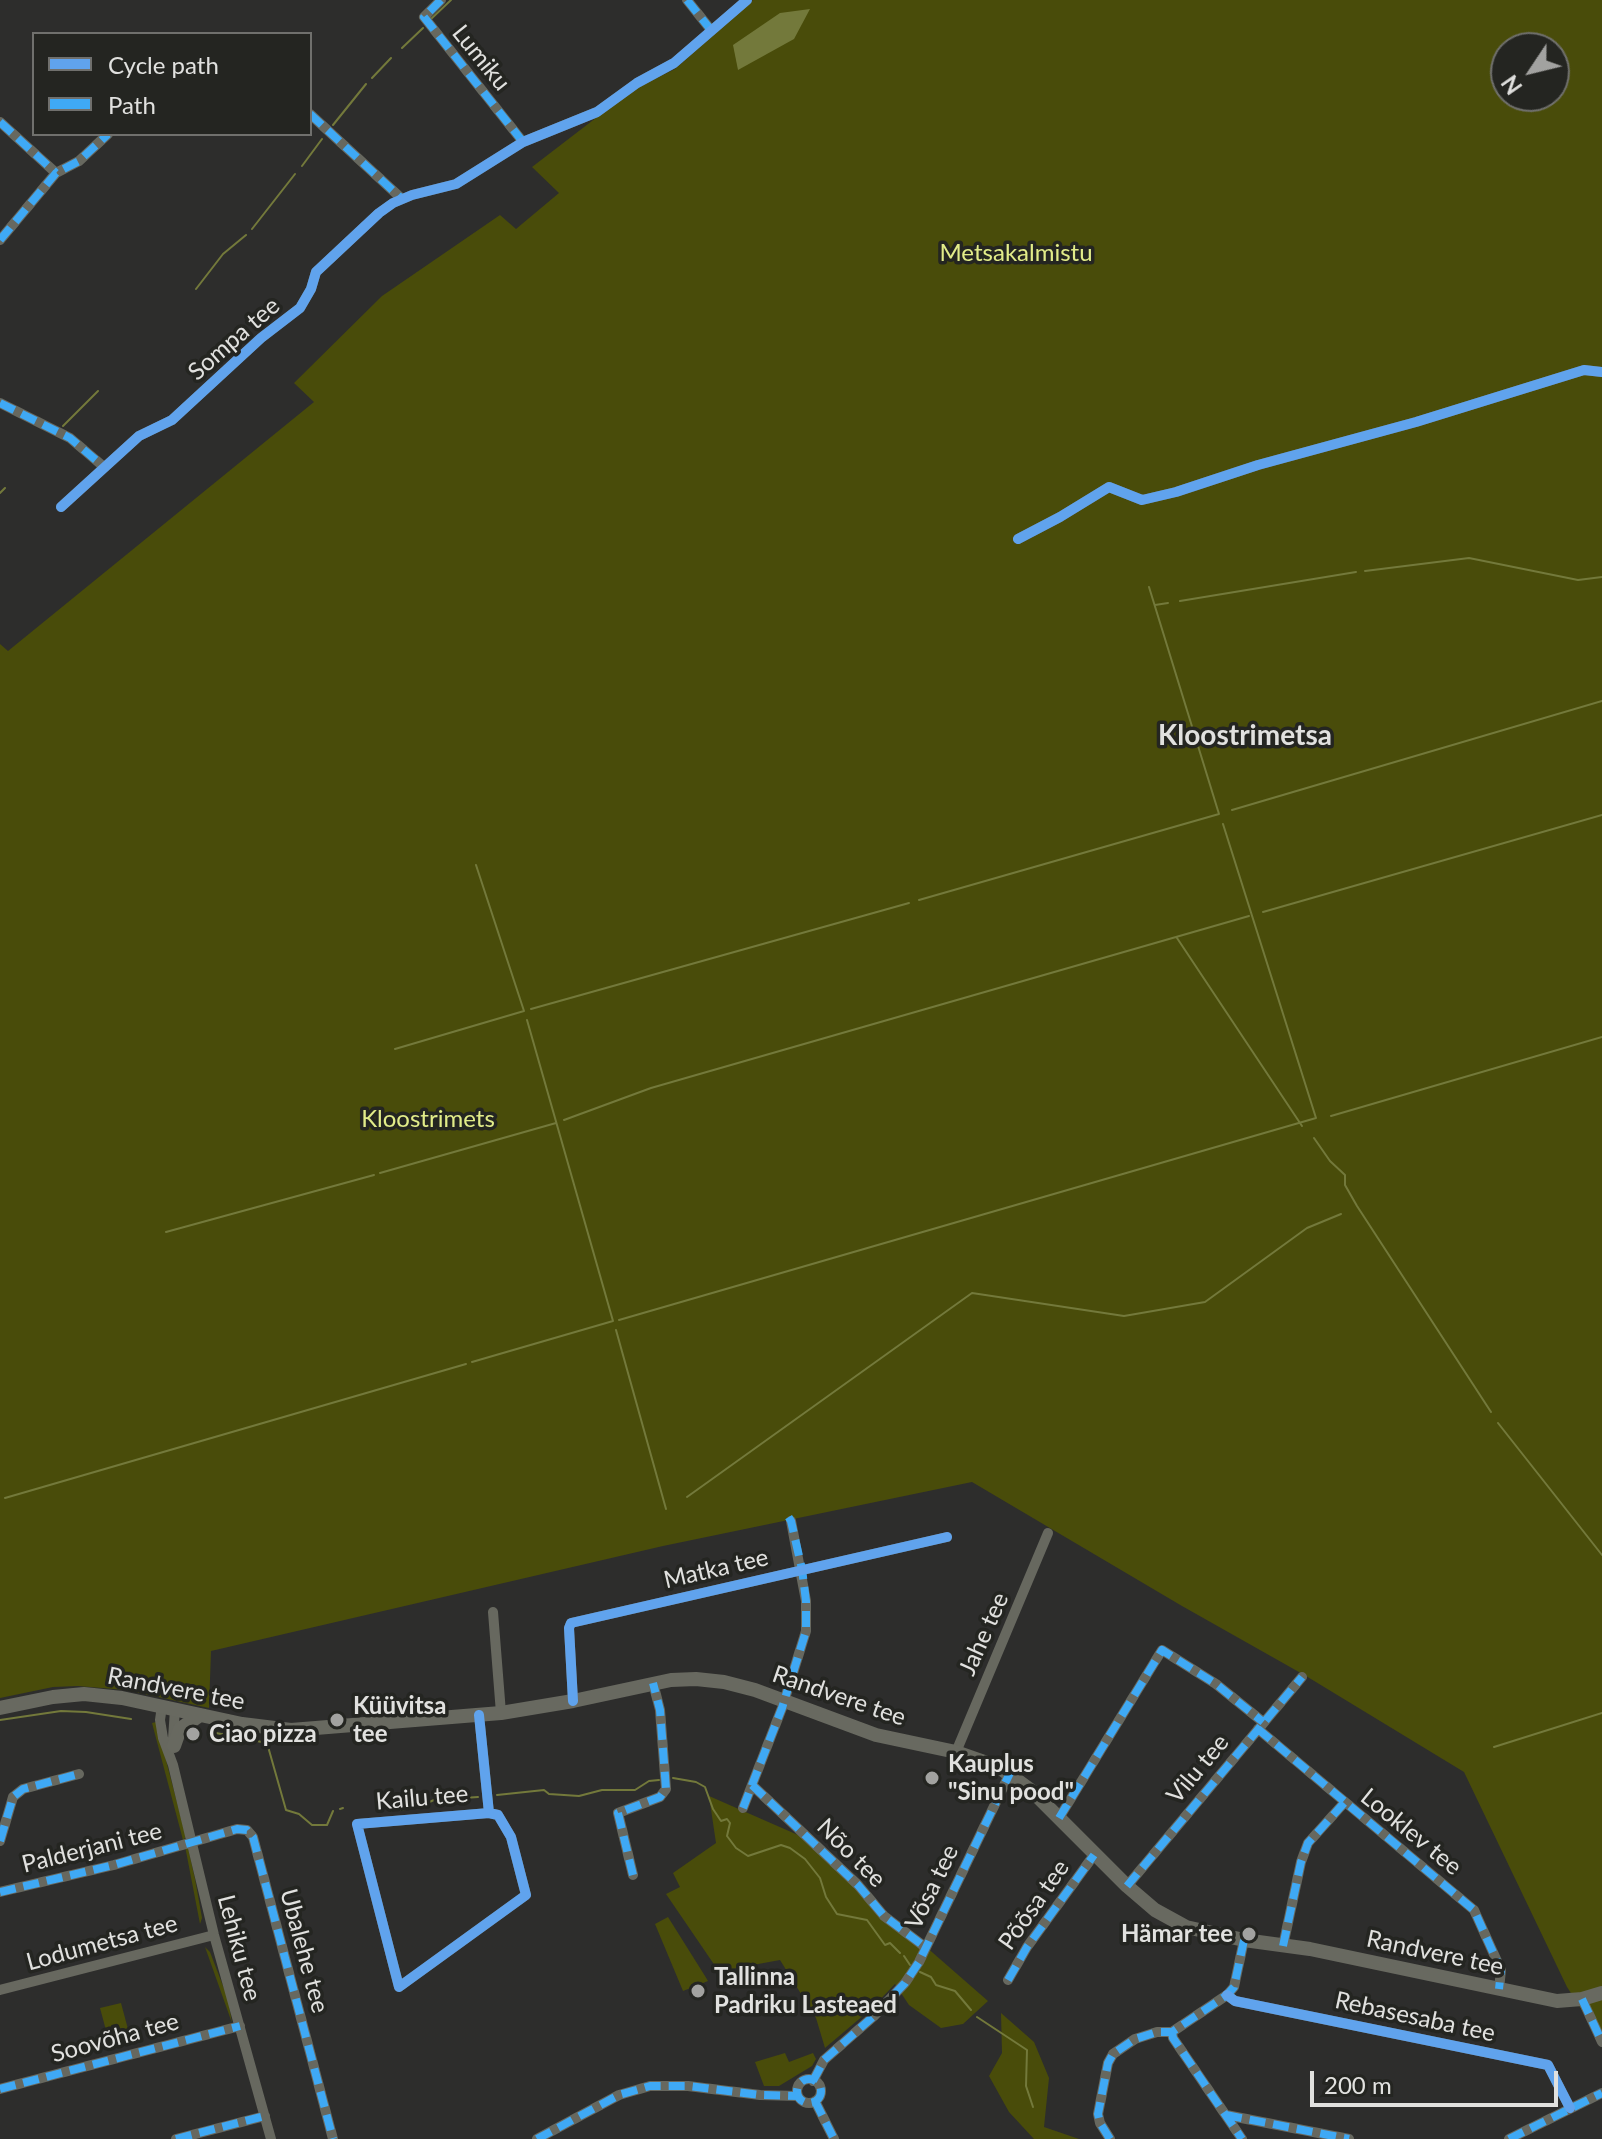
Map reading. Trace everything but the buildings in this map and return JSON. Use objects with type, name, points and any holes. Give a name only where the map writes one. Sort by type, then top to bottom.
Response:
[{"type":"main road","name":"Randvere tee","points":[[0,1708],[84,1694],[122,1698],[242,1724],[291,1730],[501,1713],[653,1683],[696,1679],[724,1682],[876,1735],[956,1752],[1010,1773],[1127,1886],[1155,1910],[1186,1927],[1557,2001],[1582,1999],[1602,1993]]},
{"type":"main road","points":[[174,1746],[180,1729],[200,1715]]},
{"type":"street","name":"Lumiku","points":[[441,0],[424,17],[523,142]]},
{"type":"street","points":[[687,0],[711,30]]},
{"type":"street","name":"Sompa tee","points":[[61,507],[139,436],[172,420],[261,338],[300,308],[316,272],[379,213],[402,199],[456,184],[523,142],[597,112],[637,83],[674,63],[747,0]]},
{"type":"street","points":[[312,116],[402,199]]},
{"type":"street","points":[[0,122],[56,173]]},
{"type":"street","points":[[0,240],[56,173],[79,161],[106,136]]},
{"type":"street","points":[[1018,539],[1109,487],[1142,500],[1416,422],[1584,370],[1602,372]]},
{"type":"street","points":[[0,403],[70,438],[104,467]]},
{"type":"street","points":[[743,1808],[806,1631],[802,1569],[791,1521]]},
{"type":"street","name":"Jahe tee","points":[[956,1752],[1048,1533]]},
{"type":"street","name":"Matka tee","points":[[573,1701],[571,1623],[947,1537]]},
{"type":"street","points":[[493,1612],[501,1713]]},
{"type":"street","name":"Looklev tee","points":[[1059,1818],[1162,1650],[1216,1684],[1344,1803],[1474,1910],[1501,1970],[1499,1989]]},
{"type":"street","name":"Vilu tee","points":[[1127,1886],[1302,1677]]},
{"type":"street","points":[[633,1875],[618,1813],[660,1797],[666,1789],[660,1710],[653,1683]]},
{"type":"street","name":"Lehiku tee","points":[[168,1708],[174,1746],[173,1765]]},
{"type":"street","name":"Lehiku tee","points":[[168,1708],[161,1728],[271,2139]]},
{"type":"street","name":"Kailu tee","points":[[479,1715],[489,1813]]},
{"type":"street","name":"Võsa tee","points":[[813,2081],[824,2060],[864,2026],[905,1983],[1010,1773]]},
{"type":"street","name":"Palderjani tee","points":[[0,1841],[13,1797],[23,1789],[79,1774]]},
{"type":"street","name":"Nõo tee","points":[[752,1785],[858,1885],[884,1916],[925,1947]]},
{"type":"street","points":[[1283,1946],[1308,1843],[1344,1803]]},
{"type":"street","name":"Kailu tee","points":[[489,1813],[498,1815],[511,1837],[526,1895],[399,1987],[357,1824],[489,1813]]},
{"type":"street","name":"Ubalehe tee","points":[[192,1842],[237,1829],[247,1830],[253,1837],[333,2139]]},
{"type":"street","name":"Palderjani tee","points":[[0,1892],[114,1865],[192,1842]]},
{"type":"street","name":"Põõsa tee","points":[[1008,1980],[1027,1947],[1094,1855]]},
{"type":"street","name":"Lodumetsa tee","points":[[0,1990],[214,1935]]},
{"type":"street","points":[[1110,2139],[1098,2114],[1108,2063],[1113,2054],[1135,2039],[1157,2032],[1172,2032],[1227,1995],[1234,1987],[1244,1940]]},
{"type":"street","name":"Rebasesaba tee","points":[[1227,1995],[1235,2001],[1548,2065],[1570,2108]]},
{"type":"street","points":[[1582,1999],[1602,2042]]},
{"type":"street","name":"Soovõha tee","points":[[0,2089],[240,2026]]},
{"type":"street","points":[[1172,2032],[1173,2038],[1242,2139]]},
{"type":"street","points":[[537,2139],[619,2095],[650,2086],[688,2086],[760,2095],[798,2096],[807,2103],[815,2101],[821,2091],[813,2081],[806,2080],[797,2089],[798,2096]]},
{"type":"street","points":[[1509,2139],[1602,2093]]},
{"type":"street","points":[[815,2101],[834,2139]]},
{"type":"street","points":[[1226,2115],[1349,2139]]},
{"type":"street","points":[[176,2139],[265,2116]]},
{"type":"green space","name":"Kloostrimets","points":[[753,0],[1602,0],[1602,2041],[1567,1987],[1464,1772],[1306,1676],[972,1482],[663,1546],[211,1651],[209,1708],[126,1690],[78,1686],[53,1687],[0,1698],[0,644],[8,651],[314,402],[294,383],[382,296],[500,215],[516,229],[559,193],[532,167],[631,91],[675,69]]},
{"type":"green space","points":[[156,1722],[186,1837],[183,1840],[152,1723]]},
{"type":"green space","points":[[709,1796],[798,1835],[988,2001],[963,2024],[941,2028],[909,2005],[895,1984],[825,2048],[816,2018],[780,1960],[731,1969],[724,1979],[666,1894],[680,1887],[673,1873],[716,1843]]},
{"type":"green space","points":[[185,1846],[195,1879],[202,1918],[200,1924]]},
{"type":"green space","points":[[668,1917],[708,1981],[683,1991],[655,1924]]},
{"type":"green space","points":[[205,1947],[210,1952],[228,1999],[232,2023]]},
{"type":"green space","points":[[121,2003],[132,2044],[111,2049],[100,2008]]},
{"type":"green space","points":[[1001,2013],[1034,2042],[1049,2078],[1044,2127],[1079,2139],[1034,2139],[1009,2112],[989,2076],[1002,2053]]},
{"type":"green space","points":[[785,2053],[789,2062],[813,2053],[816,2059],[812,2066],[779,2086],[764,2086],[755,2062]]},
{"type":"shaded area","points":[[810,9],[794,39],[738,70],[733,45],[780,13]]},
{"type":"waterway","points":[[431,19],[451,0]]},
{"type":"waterway","points":[[402,48],[423,28]]},
{"type":"waterway","points":[[372,78],[391,58]]},
{"type":"waterway","points":[[333,125],[366,84]]},
{"type":"waterway","points":[[302,166],[322,139]]},
{"type":"waterway","points":[[252,229],[295,174]]},
{"type":"waterway","points":[[196,289],[223,254],[246,235]]},
{"type":"waterway","points":[[63,426],[98,391]]},
{"type":"waterway","points":[[0,493],[5,488]]},
{"type":"waterway","points":[[1365,571],[1469,558],[1578,580],[1602,577]]},
{"type":"waterway","points":[[1180,601],[1356,572]]},
{"type":"waterway","points":[[919,900],[1219,814],[1149,587]]},
{"type":"waterway","points":[[1155,605],[1168,603]]},
{"type":"waterway","points":[[1232,810],[1602,701]]},
{"type":"waterway","points":[[1263,912],[1602,815]]},
{"type":"waterway","points":[[619,1320],[1316,1118],[1223,824]]},
{"type":"waterway","points":[[395,1049],[524,1011],[476,865]]},
{"type":"waterway","points":[[531,1009],[909,903]]},
{"type":"waterway","points":[[564,1120],[651,1088],[1249,916]]},
{"type":"waterway","points":[[1177,938],[1302,1126]]},
{"type":"waterway","points":[[472,1362],[613,1321],[527,1020]]},
{"type":"waterway","points":[[1331,1116],[1602,1037]]},
{"type":"waterway","points":[[380,1173],[556,1123]]},
{"type":"waterway","points":[[1314,1138],[1330,1161],[1345,1175],[1345,1185],[1357,1206],[1491,1412]]},
{"type":"waterway","points":[[166,1232],[374,1175]]},
{"type":"waterway","points":[[687,1497],[972,1293],[1124,1316],[1205,1302],[1307,1228],[1341,1214]]},
{"type":"waterway","points":[[616,1330],[666,1509]]},
{"type":"waterway","points":[[5,1498],[466,1364]]},
{"type":"waterway","points":[[1498,1423],[1602,1555]]},
{"type":"waterway","points":[[0,1720],[61,1711],[131,1719]]},
{"type":"waterway","points":[[1494,1747],[1602,1713]]},
{"type":"waterway","points":[[211,1732],[267,1743],[286,1810],[299,1814],[312,1825],[327,1825],[333,1811]]},
{"type":"waterway","points":[[673,1778],[705,1787],[721,1821],[727,1819],[730,1823],[727,1836],[736,1848],[748,1856],[781,1845],[790,1848],[805,1859],[820,1878],[826,1897],[837,1914],[867,1920],[885,1945],[890,1943],[900,1953]]},
{"type":"waterway","points":[[497,1795],[544,1790],[549,1794],[579,1796],[602,1790],[635,1790],[649,1781],[659,1780]]},
{"type":"waterway","points":[[418,1807],[434,1800],[478,1797]]},
{"type":"waterway","points":[[384,1806],[391,1811]]},
{"type":"waterway","points":[[401,1810],[411,1808]]},
{"type":"waterway","points":[[904,1956],[910,1965]]},
{"type":"waterway","points":[[920,1972],[931,1977],[936,1985],[955,1991],[971,2010]]},
{"type":"waterway","points":[[977,2017],[1027,2050],[1026,2086],[1033,2107]]},
{"type":"marked path","points":[[441,0],[424,17],[523,142]]},
{"type":"marked path","points":[[687,0],[711,30]]},
{"type":"marked path","points":[[312,116],[402,199]]},
{"type":"marked path","points":[[0,122],[56,173]]},
{"type":"marked path","points":[[0,240],[56,173],[79,161],[106,136]]},
{"type":"marked path","points":[[0,403],[70,438],[104,467]]},
{"type":"marked path","points":[[743,1808],[782,1708],[806,1631],[802,1569],[791,1521],[786,1513]]},
{"type":"marked path","points":[[1059,1818],[1162,1650],[1216,1684],[1263,1722]]},
{"type":"marked path","points":[[1127,1886],[1302,1677]]},
{"type":"marked path","points":[[633,1875],[618,1813],[660,1797],[666,1789],[660,1710],[653,1683]]},
{"type":"marked path","points":[[1258,1729],[1474,1910],[1501,1970],[1499,1989]]},
{"type":"marked path","points":[[813,2081],[824,2060],[874,2016],[905,1983],[919,1962],[1010,1773]]},
{"type":"marked path","points":[[0,1841],[13,1797],[23,1789],[79,1774]]},
{"type":"marked path","points":[[752,1785],[858,1885],[884,1916],[925,1947]]},
{"type":"marked path","points":[[1283,1946],[1308,1843],[1344,1803]]},
{"type":"marked path","points":[[0,1892],[114,1865],[237,1829],[247,1830],[253,1837],[333,2139]]},
{"type":"marked path","points":[[1008,1980],[1027,1947],[1094,1855]]},
{"type":"marked path","points":[[1110,2139],[1098,2114],[1108,2063],[1113,2054],[1135,2039],[1157,2032],[1172,2032],[1227,1995],[1234,1987],[1244,1940]]},
{"type":"marked path","points":[[1582,1999],[1602,2042]]},
{"type":"marked path","points":[[0,2089],[240,2026]]},
{"type":"marked path","points":[[1172,2032],[1173,2038],[1242,2139]]},
{"type":"marked path","points":[[809,2079],[820,2086],[821,2091],[814,2102],[809,2103],[798,2096],[797,2091],[804,2080],[809,2079]]},
{"type":"marked path","points":[[537,2139],[619,2095],[650,2086],[688,2086],[760,2095],[798,2096]]},
{"type":"marked path","points":[[1509,2139],[1602,2093]]},
{"type":"marked path","points":[[815,2101],[834,2139]]},
{"type":"marked path","points":[[1226,2115],[1349,2139]]},
{"type":"marked path","points":[[176,2139],[265,2116]]},
{"type":"cycle path","points":[[61,507],[139,436],[172,420],[261,338],[300,308],[316,272],[379,213],[412,195],[456,184],[523,142],[597,112],[637,83],[674,63],[747,0]]},
{"type":"cycle path","points":[[1018,539],[1109,487],[1142,500],[1416,422],[1584,370],[1602,372]]},
{"type":"cycle path","points":[[573,1701],[571,1623],[947,1537]]},
{"type":"cycle path","points":[[479,1715],[489,1813],[357,1824],[399,1987],[526,1895],[511,1837],[498,1815],[489,1813]]},
{"type":"cycle path","points":[[1227,1995],[1235,2001],[1548,2065],[1570,2108]]},
{"type":"place","name":"Küüvitsa tee","points":[[337,1720]]},
{"type":"place","name":"Ciao pizza","points":[[193,1734]]},
{"type":"place","name":"Kauplus \"Sinu pood\"","points":[[932,1778]]},
{"type":"place","name":"Hämar tee","points":[[1249,1934]]},
{"type":"place","name":"Tallinna Padriku Lasteaed","points":[[698,1991]]},
{"type":"district","name":"Kloostrimetsa","points":[[1245,736]]},
{"type":"park label","name":"Metsakalmistu","points":[[1016,253]]}]
